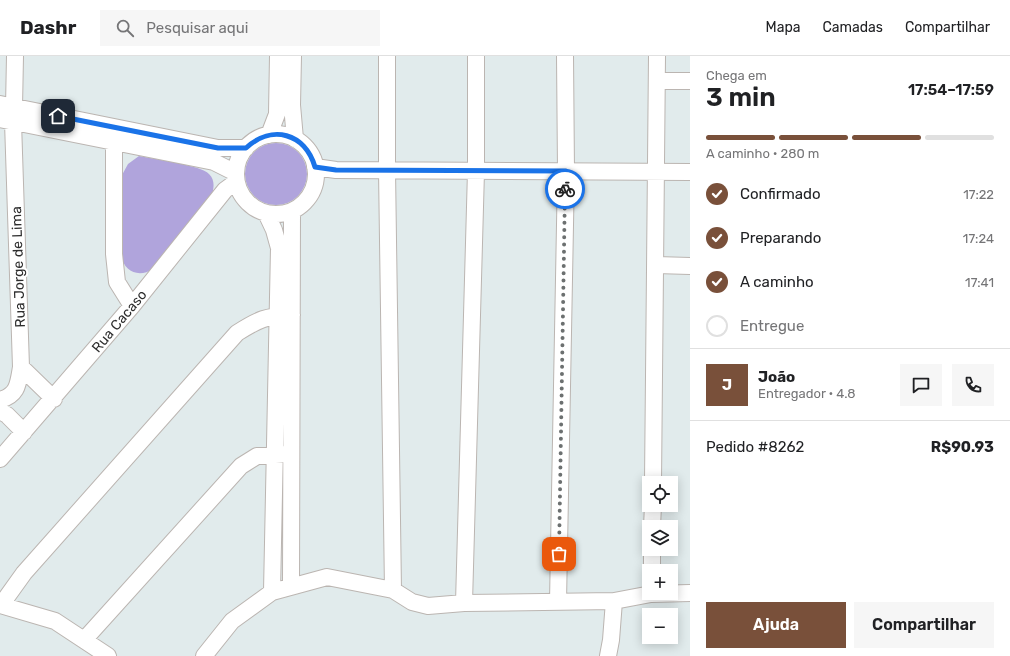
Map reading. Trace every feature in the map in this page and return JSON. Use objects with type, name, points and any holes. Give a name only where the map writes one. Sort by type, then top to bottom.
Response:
[{"type":"street","name":"Rua Jorge de Lima","points":[[0,400],[9,398],[17,388],[21,367],[7,113],[15,56]]},
{"type":"street","points":[[269,135],[277,114],[278,56]]},
{"type":"street","points":[[293,56],[292,105],[295,139]]},
{"type":"street","points":[[387,56],[387,170],[393,590]]},
{"type":"street","points":[[464,603],[476,171],[476,56]]},
{"type":"street","points":[[558,602],[566,171],[566,56]]},
{"type":"street","points":[[653,476],[657,56]]},
{"type":"street","points":[[657,81],[690,81]]},
{"type":"street","points":[[7,113],[114,144],[214,162],[236,177]]},
{"type":"street","points":[[7,113],[218,148],[246,148]]},
{"type":"street","points":[[269,135],[287,136],[295,139],[308,150],[315,167],[316,176],[311,193],[300,206],[292,211],[275,214],[266,213],[250,205],[244,198],[236,177],[238,164],[246,148],[253,142],[269,135]]},
{"type":"street","points":[[114,144],[114,254],[117,282],[132,306]]},
{"type":"street","points":[[315,167],[336,170],[690,172]]},
{"type":"street","name":"Rua Cacaso","points":[[0,459],[54,399],[132,306],[236,177]]},
{"type":"street","points":[[272,592],[275,454],[292,211]]},
{"type":"street","points":[[266,213],[278,240],[285,316],[292,454],[291,586]]},
{"type":"street","points":[[656,265],[690,266]]},
{"type":"street","points":[[108,656],[55,622],[0,605],[24,573],[237,333],[258,320],[285,316]]},
{"type":"street","points":[[21,367],[54,399]]},
{"type":"street","points":[[0,410],[24,432]]},
{"type":"street","points":[[84,640],[241,466],[257,456],[292,454]]},
{"type":"street","points":[[204,656],[232,620],[272,592],[327,577],[393,590],[412,602],[428,606],[464,603],[614,601],[642,595]]},
{"type":"street","points":[[678,593],[690,593]]},
{"type":"street","points":[[608,656],[611,640],[614,601]]},
{"type":"shaded area","points":[[276,143],[293,148],[298,152],[302,157],[307,174],[302,191],[298,196],[293,200],[276,205],[259,200],[254,196],[250,191],[245,174],[250,157],[254,152],[259,148]]},
{"type":"shaded area","points":[[139,156],[197,168],[209,174],[214,184],[212,195],[153,269],[143,273],[133,272],[125,266],[121,255],[122,175],[128,164]]},
{"type":"way so far","points":[[559,554],[565,189]]},
{"type":"route","points":[[58,116],[218,148],[246,148],[260,138],[278,134],[295,139],[302,144],[313,158],[315,167],[336,170],[566,171],[565,189]]}]
